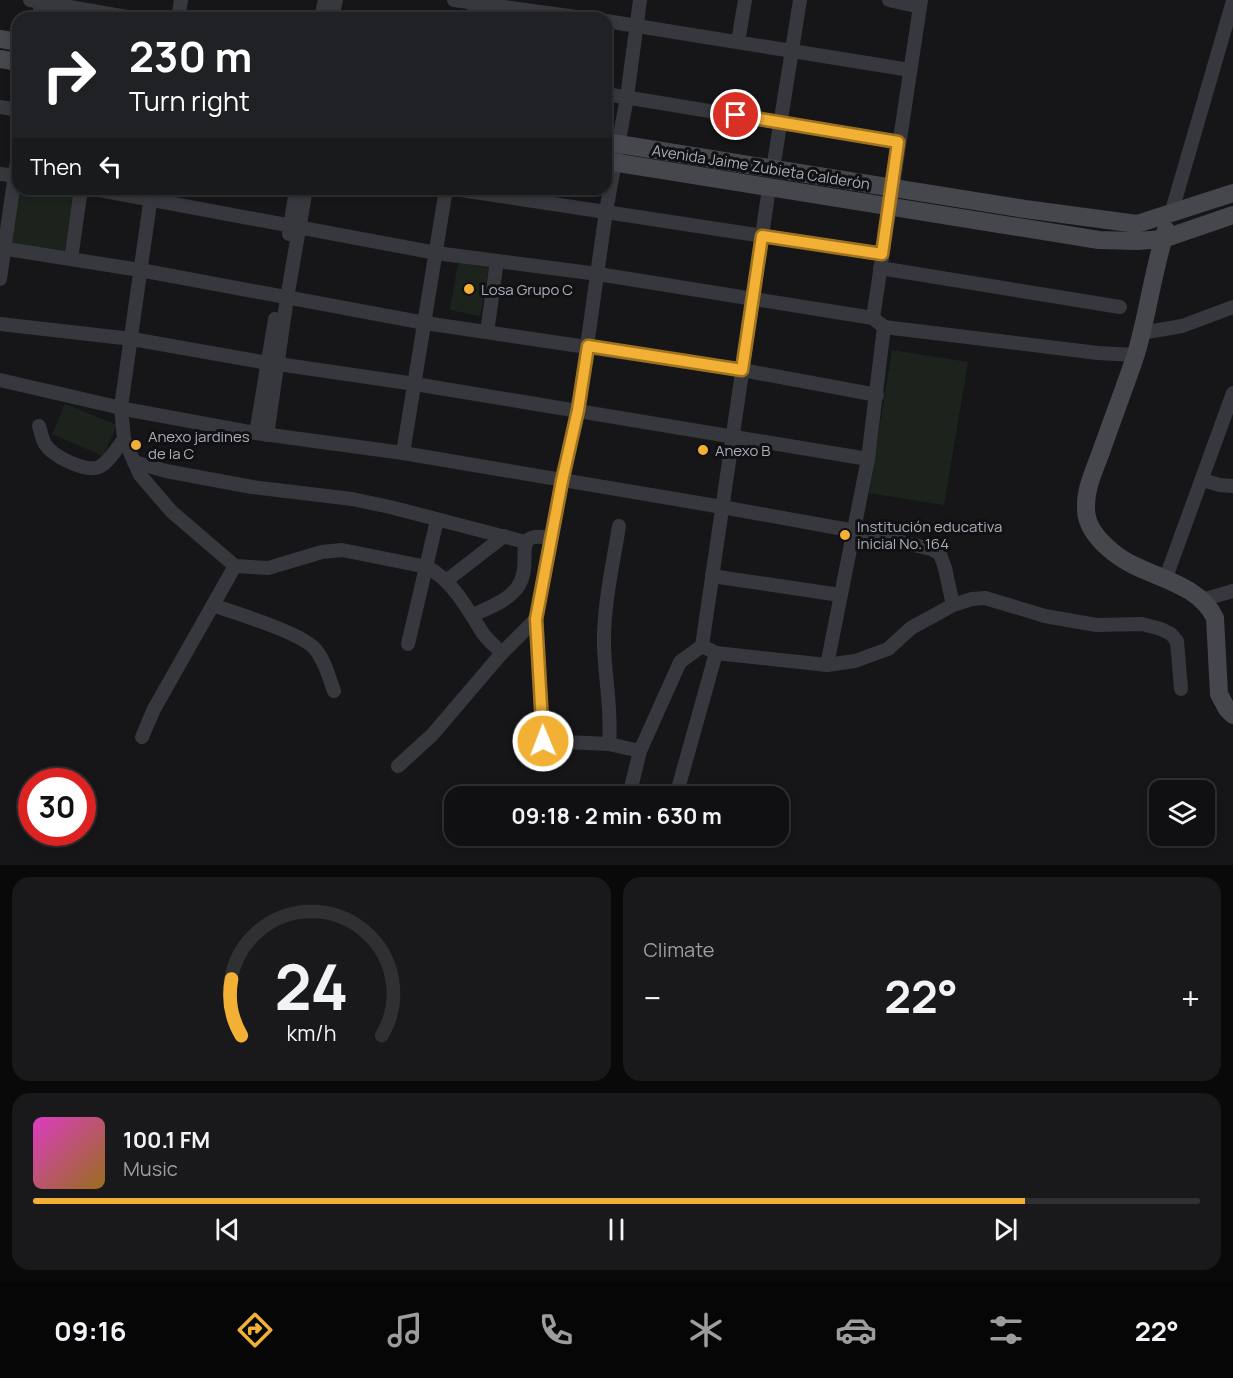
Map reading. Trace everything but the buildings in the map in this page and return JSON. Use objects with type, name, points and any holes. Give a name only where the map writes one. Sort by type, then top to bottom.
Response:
[{"type":"street","points":[[454,0],[544,12]]},
{"type":"street","points":[[612,143],[627,97],[640,0]]},
{"type":"street","points":[[738,42],[745,0]]},
{"type":"street","points":[[773,169],[800,0]]},
{"type":"street","points":[[873,318],[921,3],[889,0]]},
{"type":"street","points":[[37,1],[99,12]]},
{"type":"street","points":[[1233,1],[1163,239],[1136,355],[1089,485],[1085,511],[1088,524],[1114,553],[1141,570],[1178,585],[1202,600],[1210,608],[1215,618],[1219,694],[1233,715]]},
{"type":"street","points":[[612,22],[910,70]]},
{"type":"street","points":[[612,95],[898,142]]},
{"type":"street","name":"Avenida Jaime Zubieta Calderón","points":[[612,143],[1137,224],[1233,193]]},
{"type":"street","name":"Avenida Jaime Zubieta Calderón","points":[[612,162],[1099,240],[1163,239],[1233,215]]},
{"type":"street","points":[[0,279],[11,175]]},
{"type":"street","points":[[631,786],[640,751],[680,662],[702,646],[769,188]]},
{"type":"street","points":[[71,259],[80,195]]},
{"type":"street","points":[[152,195],[122,407],[124,440],[140,475],[172,512],[235,566],[268,568],[322,552],[342,550],[427,567],[446,581],[473,615],[484,634],[502,653]]},
{"type":"street","points":[[156,195],[295,227],[436,253],[598,274],[753,298],[873,318],[884,327],[1136,355]]},
{"type":"street","points":[[295,227],[296,195]]},
{"type":"street","points":[[261,434],[295,227],[304,195]]},
{"type":"street","points":[[403,453],[445,195]]},
{"type":"street","points":[[495,195],[762,236],[1120,307]]},
{"type":"street","points":[[608,195],[578,410],[536,619],[543,741],[609,744],[640,751]]},
{"type":"street","points":[[2,248],[140,270],[425,323],[742,370],[877,395]]},
{"type":"street","points":[[487,332],[497,261]]},
{"type":"street","points":[[1141,333],[1182,326],[1233,307]]},
{"type":"street","points":[[0,324],[132,339],[868,459]]},
{"type":"street","points":[[827,665],[868,459],[884,327]]},
{"type":"street","points":[[0,380],[261,434],[403,453],[855,531],[931,549],[940,554],[953,605]]},
{"type":"street","points":[[1164,580],[1233,394]]},
{"type":"street","points":[[39,426],[46,446],[81,468],[99,467],[124,440]]},
{"type":"street","points":[[134,462],[166,471],[252,487],[352,499],[525,542]]},
{"type":"street","points":[[1202,480],[1233,486]]},
{"type":"street","points":[[408,644],[437,520]]},
{"type":"street","points":[[609,744],[611,718],[604,647],[605,613],[619,526]]},
{"type":"street","points":[[473,615],[503,600],[517,588],[525,571],[525,542],[530,537],[536,535],[551,538]]},
{"type":"street","points":[[446,581],[504,536]]},
{"type":"street","points":[[142,737],[154,709],[235,566]]},
{"type":"street","points":[[712,576],[840,595]]},
{"type":"street","points":[[1202,600],[1233,591]]},
{"type":"street","points":[[702,646],[716,652],[827,665],[855,661],[888,649],[911,628],[953,605],[972,599],[985,598],[1045,616],[1096,625],[1142,624],[1171,634],[1177,641],[1181,689]]},
{"type":"street","points":[[213,605],[303,639],[317,650],[325,664],[334,691]]},
{"type":"street","points":[[398,766],[432,735],[502,653],[536,619]]},
{"type":"street","points":[[679,786],[716,652]]},
{"type":"shaded area","points":[[17,195],[74,195],[64,253],[9,243]]},
{"type":"shaded area","name":"Losa Grupo C","points":[[458,263],[489,268],[480,316],[450,310]]},
{"type":"shaded area","points":[[892,350],[968,362],[944,505],[869,493]]},
{"type":"shaded area","points":[[65,404],[117,425],[103,456],[52,434]]},
{"type":"place","name":"Losa Grupo C","points":[[469,289]]},
{"type":"place","name":"Anexo jardines de la C","points":[[136,445]]},
{"type":"place","name":"Anexo B","points":[[703,450]]},
{"type":"place","name":"Institución educativa inicial No. 164","points":[[845,535]]},
{"type":"route","points":[[543,741],[544,726],[536,619],[578,410],[588,346],[742,370],[762,236],[882,254],[898,142],[736,115]]}]
